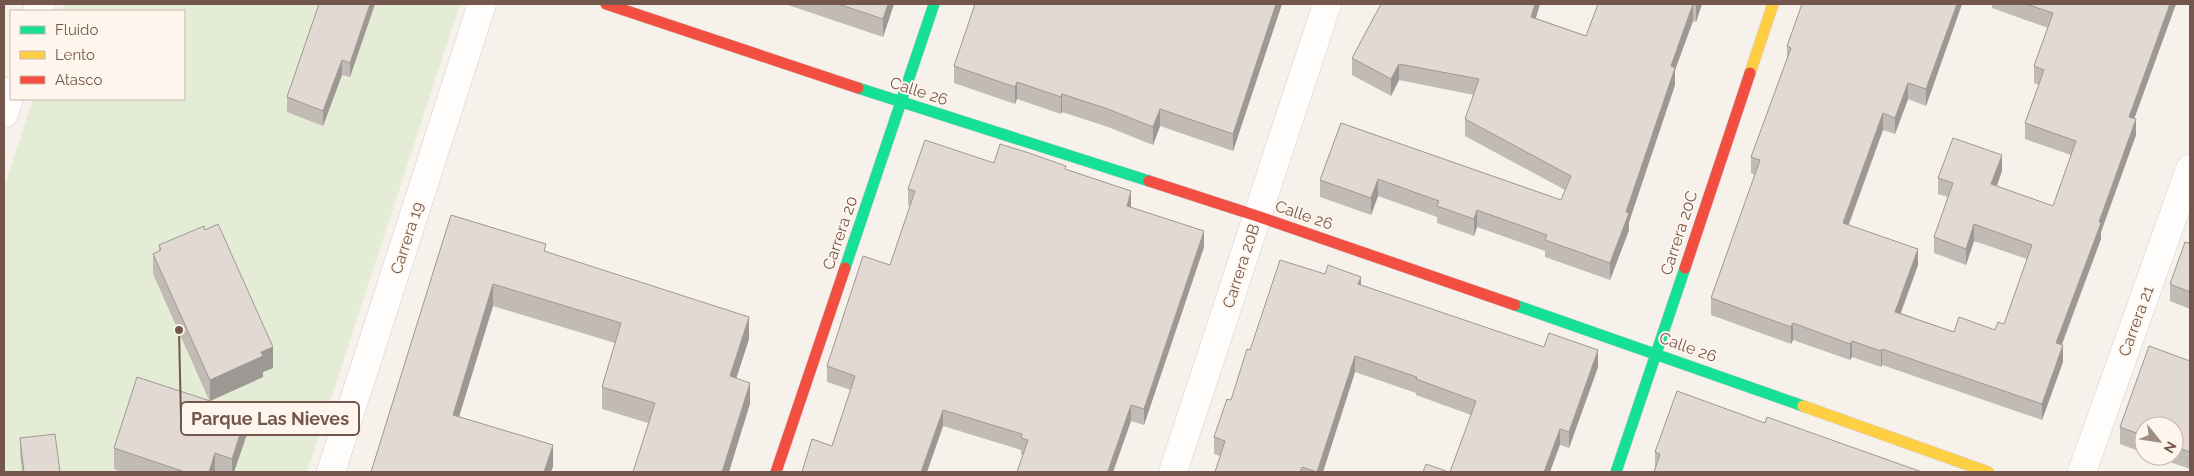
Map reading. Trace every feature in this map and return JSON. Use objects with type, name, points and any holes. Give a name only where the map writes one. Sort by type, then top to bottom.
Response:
[{"type":"street","name":"Carrera 19","points":[[331,472],[482,4]]},
{"type":"street","name":"Calle 26","points":[[606,4],[901,102],[1257,216],[1656,352],[1988,472]]},
{"type":"street","name":"Carrera 20","points":[[776,472],[934,4]]},
{"type":"street","name":"Carrera 20B","points":[[1173,472],[1327,4]]},
{"type":"street","name":"Carrera 20C","points":[[1616,472],[1773,4]]},
{"type":"street","points":[[4,114],[10,94]]},
{"type":"street","name":"Carrera 21","points":[[2082,472],[2190,169]]},
{"type":"green space","points":[[64,4],[460,4],[307,472],[4,472],[4,188],[33,100],[185,100],[185,10],[61,10]]},
{"type":"building","points":[[319,4],[370,4],[350,63],[342,60],[323,111],[287,97]]},
{"type":"building","points":[[838,4],[888,4],[883,19]]},
{"type":"building","points":[[975,4],[1276,4],[1233,134],[1160,109],[1153,127],[1108,109],[1062,94],[1061,97],[1017,82],[1015,87],[954,66]]},
{"type":"building","points":[[1381,4],[1535,4],[1531,17],[1586,36],[1598,4],[1693,4],[1671,66],[1675,68],[1626,212],[1629,213],[1610,263],[1545,240],[1547,235],[1477,210],[1474,219],[1437,206],[1439,201],[1378,179],[1371,198],[1320,180],[1341,123],[1561,200],[1571,176],[1465,119],[1479,79],[1399,64],[1391,79],[1352,58]]},
{"type":"building","points":[[1802,4],[1957,4],[1926,89],[1908,83],[1895,118],[1883,113],[1843,223],[1918,249],[1895,312],[1954,332],[1959,317],[1995,330],[1998,322],[2004,324],[2032,245],[1974,224],[1966,249],[1934,237],[1953,183],[1938,178],[1953,138],[2002,155],[1991,184],[2053,206],[2076,141],[2025,123],[2044,70],[2034,66],[2053,13],[2026,4],[2170,4],[2129,117],[2136,119],[2099,222],[2101,223],[2056,343],[2063,345],[2042,404],[1882,349],[1881,351],[1852,341],[1850,344],[1793,323],[1791,327],[1711,298],[1760,160],[1751,157],[1791,48],[1787,46]]},
{"type":"building","points":[[925,140],[994,163],[1000,144],[1029,153],[1066,166],[1065,169],[1131,191],[1127,206],[1204,231],[1144,409],[1131,405],[1108,471],[1111,472],[1017,472],[1028,440],[1021,438],[1022,434],[943,410],[921,472],[802,472],[812,439],[832,446],[855,376],[827,366],[863,256],[890,265],[915,191],[908,189]]},
{"type":"building","points":[[451,215],[546,244],[544,251],[749,317],[730,376],[750,383],[722,472],[633,472],[655,403],[602,387],[621,323],[493,284],[453,415],[553,445],[544,472],[371,472]]},
{"type":"building","points":[[218,224],[273,347],[261,352],[263,356],[210,380],[153,254],[161,250],[159,245],[204,226],[205,230]]},
{"type":"building","points":[[2190,241],[2190,292],[2170,284],[2185,242],[2189,243]]},
{"type":"building","points":[[1280,260],[1325,274],[1328,265],[1361,277],[1358,284],[1544,347],[1549,333],[1598,350],[1569,432],[1560,429],[1544,472],[1450,472],[1476,401],[1416,379],[1417,377],[1355,356],[1317,472],[1302,467],[1300,472],[1215,472],[1225,441],[1214,437],[1227,399],[1231,400],[1247,349],[1250,350]]},
{"type":"building","points":[[2149,346],[2190,361],[2190,452],[2184,450],[2184,416],[2134,416],[2134,432],[2120,427]]},
{"type":"building","points":[[137,377],[247,413],[232,459],[215,453],[209,472],[185,472],[114,448]]},
{"type":"building","points":[[1677,391],[1765,423],[1767,417],[1922,472],[1654,472],[1660,454],[1655,452]]},
{"type":"building","points":[[55,434],[60,472],[24,472],[20,438]]},
{"type":"building","points":[[1426,464],[1449,472],[1423,472]]},
{"type":"traffic: fast","points":[[845,268],[934,4]]},
{"type":"traffic: fast","points":[[858,88],[1149,181]]},
{"type":"traffic: fast","points":[[1616,472],[1685,268]]},
{"type":"traffic: fast","points":[[1515,305],[1803,406]]},
{"type":"traffic: slow","points":[[1750,73],[1773,4]]},
{"type":"traffic: slow","points":[[1803,406],[1988,472]]},
{"type":"traffic: jam","points":[[606,4],[858,88]]},
{"type":"traffic: jam","points":[[1685,268],[1750,73]]},
{"type":"traffic: jam","points":[[1149,181],[1257,216],[1515,305]]},
{"type":"traffic: jam","points":[[776,472],[845,268]]},
{"type":"place","name":"Parque Las Nieves","points":[[179,330]]}]
